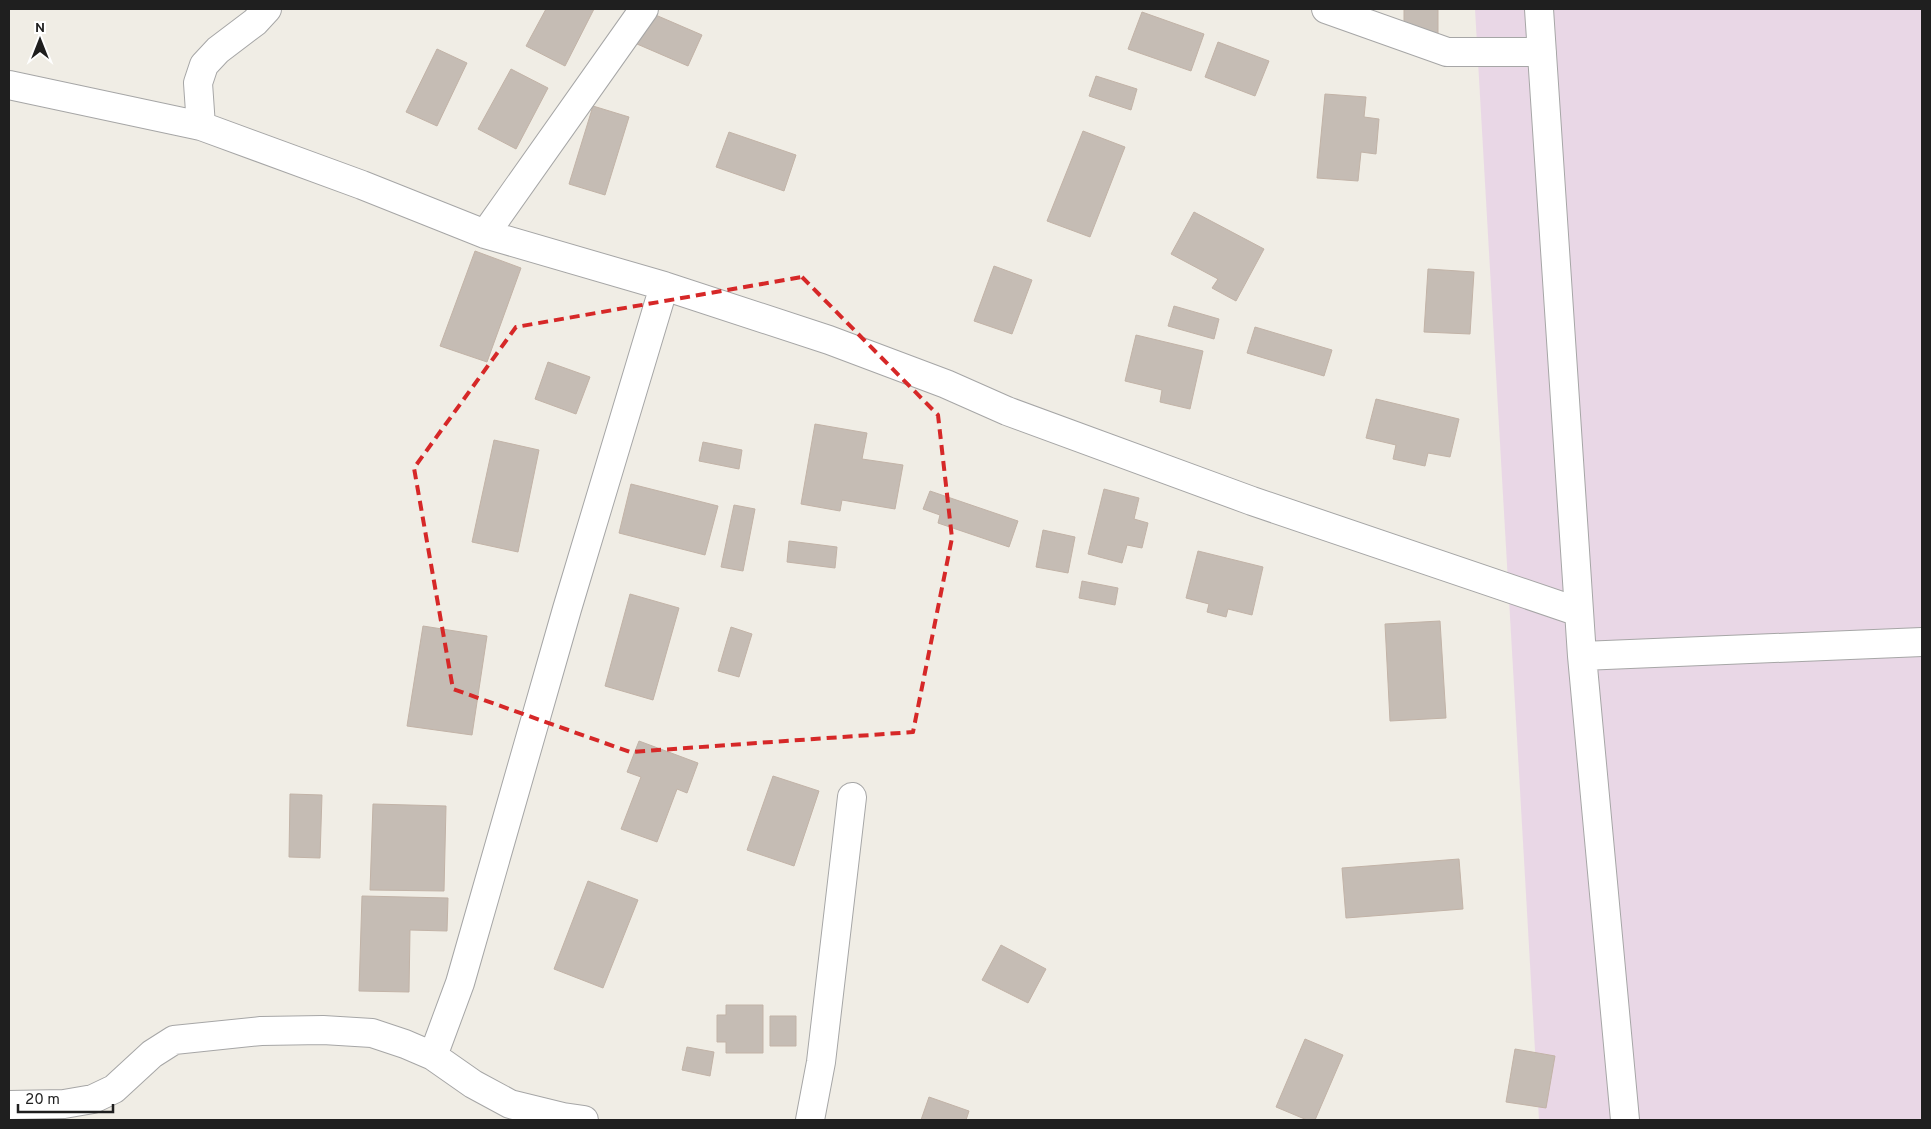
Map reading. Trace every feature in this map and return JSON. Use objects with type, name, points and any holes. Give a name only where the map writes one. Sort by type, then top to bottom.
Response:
[{"type":"street","points":[[201,126],[198,82],[204,65],[218,50],[255,22],[267,9]]},
{"type":"street","points":[[485,234],[644,9]]},
{"type":"street","points":[[1326,9],[1447,52],[1542,52]]},
{"type":"street","points":[[1539,9],[1582,656],[1625,1120]]},
{"type":"street","points":[[9,85],[201,126],[362,185],[485,234],[664,286],[829,340],[946,384],[1008,411],[1252,501],[1579,612]]},
{"type":"street","points":[[433,1056],[460,983],[567,609],[664,286]]},
{"type":"street","points":[[1582,656],[1922,642]]},
{"type":"street","points":[[810,1120],[821,1062],[852,797]]},
{"type":"street","points":[[9,1105],[64,1104],[93,1099],[114,1089],[152,1054],[174,1040],[195,1036],[261,1031],[323,1030],[372,1033],[433,1056],[473,1084],[510,1104],[564,1118],[584,1120]]},
{"type":"highlighted area","points":[[802,277],[938,415],[952,538],[913,732],[630,752],[453,689],[414,468],[516,327]]},
{"type":"shaded area","points":[[1475,9],[1922,9],[1922,1120],[1539,1120]]},
{"type":"building","points":[[546,9],[594,9],[565,66],[526,46]]},
{"type":"building","points":[[1404,9],[1438,9],[1438,45],[1404,45]]},
{"type":"building","points":[[1142,12],[1204,34],[1191,71],[1128,49]]},
{"type":"building","points":[[651,13],[702,35],[688,66],[637,44]]},
{"type":"building","points":[[1218,42],[1269,61],[1255,96],[1205,77]]},
{"type":"building","points":[[437,49],[467,63],[437,126],[406,112]]},
{"type":"building","points":[[511,69],[548,88],[516,149],[478,129]]},
{"type":"building","points":[[1096,76],[1137,89],[1131,110],[1089,96]]},
{"type":"building","points":[[1325,94],[1366,97],[1364,117],[1379,119],[1376,154],[1361,152],[1358,181],[1317,178]]},
{"type":"building","points":[[593,106],[629,117],[605,195],[569,184]]},
{"type":"building","points":[[1083,131],[1125,147],[1090,237],[1047,221]]},
{"type":"building","points":[[729,132],[796,155],[784,191],[716,167]]},
{"type":"building","points":[[1194,212],[1264,249],[1236,301],[1212,288],[1218,279],[1171,254]]},
{"type":"building","points":[[475,251],[521,268],[487,362],[440,346]]},
{"type":"building","points":[[994,266],[1032,280],[1012,334],[974,321]]},
{"type":"building","points":[[1428,269],[1474,272],[1470,334],[1424,332]]},
{"type":"building","points":[[1174,306],[1219,319],[1214,339],[1168,326]]},
{"type":"building","points":[[1255,327],[1332,350],[1324,376],[1247,353]]},
{"type":"building","points":[[1136,335],[1203,351],[1190,409],[1160,402],[1162,390],[1125,381]]},
{"type":"building","points":[[548,362],[590,377],[576,414],[535,399]]},
{"type":"building","points":[[1376,399],[1459,419],[1450,457],[1428,453],[1425,466],[1393,459],[1396,445],[1366,438]]},
{"type":"building","points":[[815,424],[867,433],[862,459],[903,465],[895,509],[842,500],[840,511],[801,504]]},
{"type":"building","points":[[494,440],[539,450],[518,552],[472,542]]},
{"type":"building","points":[[703,442],[742,450],[739,469],[699,461]]},
{"type":"building","points":[[631,484],[718,506],[705,555],[619,533]]},
{"type":"building","points":[[1104,489],[1139,498],[1134,519],[1148,523],[1142,548],[1127,545],[1122,563],[1088,554]]},
{"type":"building","points":[[930,491],[1018,521],[1009,547],[938,523],[940,515],[923,509]]},
{"type":"building","points":[[734,505],[755,509],[743,571],[721,567]]},
{"type":"building","points":[[1043,530],[1075,537],[1068,573],[1036,567]]},
{"type":"building","points":[[789,541],[837,547],[835,568],[787,562]]},
{"type":"building","points":[[1198,551],[1263,567],[1252,615],[1228,609],[1226,617],[1207,612],[1209,604],[1186,598]]},
{"type":"building","points":[[1082,581],[1118,588],[1115,605],[1079,598]]},
{"type":"building","points":[[630,594],[679,608],[653,700],[605,686]]},
{"type":"building","points":[[1440,621],[1446,718],[1390,721],[1385,624]]},
{"type":"building","points":[[423,626],[487,636],[472,735],[407,726]]},
{"type":"building","points":[[731,627],[752,634],[739,677],[718,671]]},
{"type":"building","points":[[639,741],[698,763],[687,793],[677,789],[657,842],[621,829],[641,777],[627,772]]},
{"type":"building","points":[[773,776],[819,791],[794,866],[747,850]]},
{"type":"building","points":[[290,794],[322,795],[320,858],[289,857]]},
{"type":"building","points":[[373,804],[446,806],[444,891],[370,890]]},
{"type":"building","points":[[1459,859],[1463,909],[1346,918],[1342,868]]},
{"type":"building","points":[[588,881],[638,900],[603,988],[554,969]]},
{"type":"building","points":[[362,896],[448,898],[447,931],[410,930],[409,992],[359,991]]},
{"type":"building","points":[[1001,945],[1046,969],[1028,1003],[982,980]]},
{"type":"building","points":[[726,1005],[763,1005],[763,1053],[726,1053],[726,1042],[717,1042],[717,1015],[726,1015]]},
{"type":"building","points":[[770,1016],[796,1016],[796,1046],[770,1046]]},
{"type":"building","points":[[1305,1039],[1343,1055],[1315,1120],[1307,1120],[1276,1107]]},
{"type":"building","points":[[687,1047],[714,1052],[710,1076],[682,1070]]},
{"type":"building","points":[[1515,1049],[1555,1056],[1546,1108],[1506,1102]]},
{"type":"building","points":[[929,1097],[969,1111],[966,1120],[921,1120]]}]
